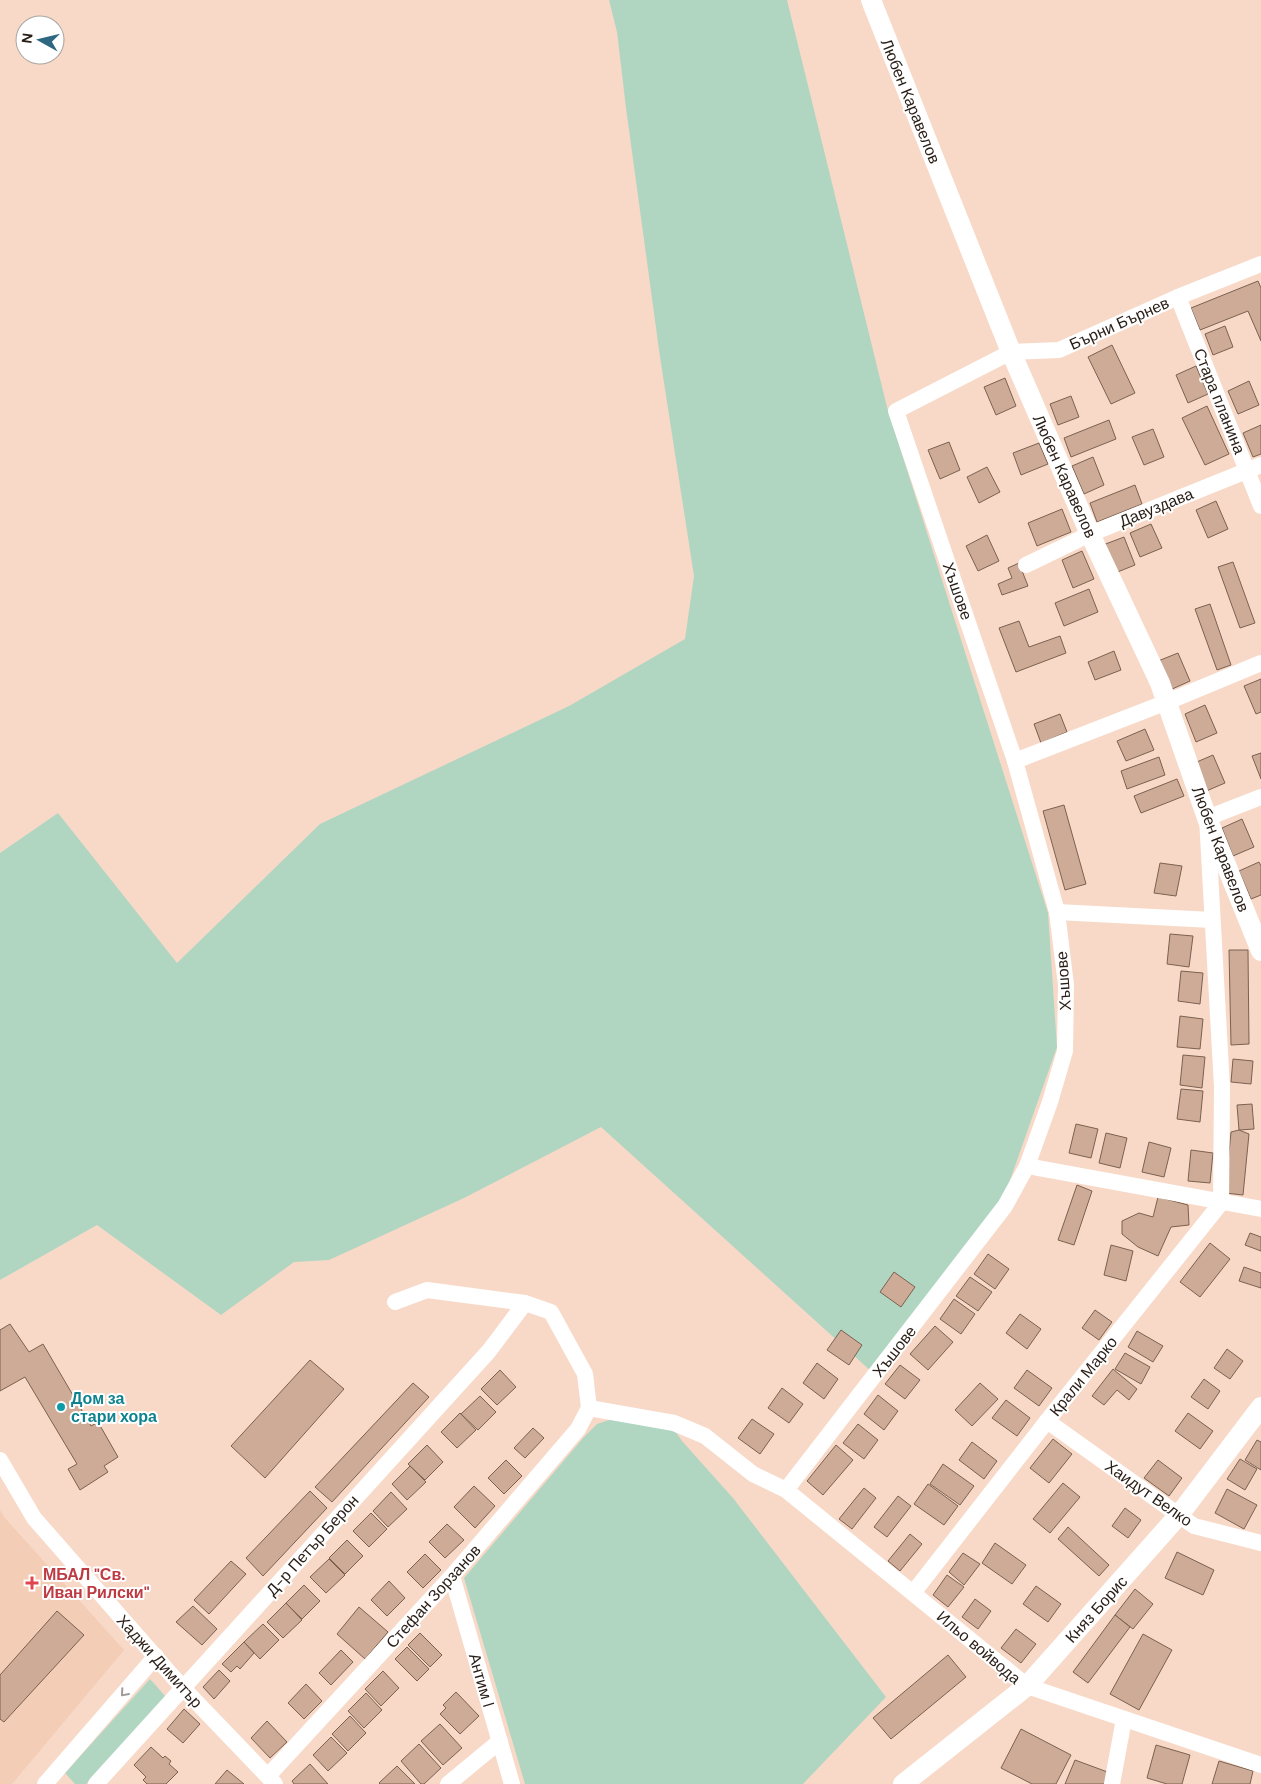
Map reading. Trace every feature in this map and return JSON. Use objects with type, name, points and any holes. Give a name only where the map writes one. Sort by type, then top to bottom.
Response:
[{"type":"street","name":"Любен Каравелов","points":[[871,0],[1011,352],[1090,534],[1160,683],[1207,818],[1256,926],[1261,951]]},
{"type":"street","name":"Бърни Бърнев","points":[[896,411],[1011,352],[1059,350],[1178,297],[1261,264]]},
{"type":"street","name":"Стара планина","points":[[1178,297],[1254,468],[1261,506]]},
{"type":"street","name":"Хъшове","points":[[786,1490],[1005,1206],[1027,1166],[1050,1102],[1065,1051],[1066,985],[1057,912],[1016,761],[896,411]]},
{"type":"street","name":"Давуздава","points":[[1026,565],[1090,534],[1254,468]]},
{"type":"street","points":[[1016,761],[1261,663]]},
{"type":"street","points":[[1221,1203],[1222,1087],[1207,818],[1261,797]]},
{"type":"street","points":[[1057,912],[1212,920]]},
{"type":"street","points":[[1027,1166],[1261,1209]]},
{"type":"street","name":"Крали Марко","points":[[914,1593],[1047,1421],[1221,1203]]},
{"type":"street","points":[[395,1302],[427,1290],[525,1303],[550,1312],[585,1374],[590,1408]]},
{"type":"street","name":"Д-р Петър Берон","points":[[96,1784],[182,1687],[489,1351],[525,1303]]},
{"type":"street","name":"Княз Борис","points":[[903,1784],[1027,1686],[1179,1515],[1261,1407]]},
{"type":"street","name":"Ильо войвода","points":[[590,1408],[674,1423],[705,1436],[753,1474],[786,1490],[1027,1686],[1261,1765]]},
{"type":"street","name":"Стефан Зорзанов","points":[[271,1780],[452,1576],[578,1429],[590,1408]]},
{"type":"street","name":"Хаидут Велко","points":[[1047,1421],[1194,1526],[1261,1543]]},
{"type":"street","name":"Хаджи Димитър","points":[[0,1460],[34,1518],[182,1687],[271,1780]]},
{"type":"street","name":"Антим I","points":[[452,1576],[512,1784]]},
{"type":"street","points":[[54,1781],[156,1656]]},
{"type":"street","points":[[1112,1784],[1124,1719]]},
{"type":"street","points":[[448,1784],[500,1741]]},
{"type":"shaded area","name":"МБАЛ \"Св. Иван Рилски\"","points":[[0,1510],[4,1517],[124,1650],[12,1784],[0,1784]]},
{"type":"green space","points":[[609,0],[787,0],[887,407],[1048,913],[1057,1047],[1002,1203],[872,1372],[601,1127],[464,1198],[329,1260],[294,1262],[221,1315],[97,1225],[0,1280],[0,853],[58,813],[177,963],[320,824],[569,706],[685,639],[694,576],[660,357],[617,32]]},
{"type":"green space","points":[[612,1419],[675,1431],[733,1498],[886,1697],[803,1784],[525,1784],[464,1578],[584,1437],[597,1424]]},
{"type":"green space","points":[[150,1679],[166,1697],[86,1784],[75,1784],[65,1773]]},
{"type":"building","points":[[1258,281],[1261,288],[1261,341],[1248,311],[1200,330],[1191,308]]},
{"type":"building","points":[[1225,326],[1233,347],[1213,355],[1205,334]]},
{"type":"building","points":[[1112,345],[1135,393],[1111,404],[1088,357]]},
{"type":"building","points":[[1196,366],[1208,394],[1188,403],[1176,375]]},
{"type":"building","points":[[1005,378],[1016,406],[996,415],[984,387]]},
{"type":"building","points":[[1249,381],[1259,405],[1238,414],[1228,391]]},
{"type":"building","points":[[1071,396],[1079,417],[1058,425],[1050,404]]},
{"type":"building","points":[[1207,406],[1229,454],[1205,465],[1182,418]]},
{"type":"building","points":[[1109,420],[1116,439],[1071,457],[1064,438]]},
{"type":"building","points":[[1261,425],[1261,454],[1253,457],[1243,433]]},
{"type":"building","points":[[1153,429],[1164,457],[1144,465],[1132,437]]},
{"type":"building","points":[[949,442],[960,470],[940,479],[928,450]]},
{"type":"building","points":[[1039,443],[1048,464],[1021,475],[1013,453]]},
{"type":"building","points":[[1093,457],[1104,485],[1084,494],[1072,466]]},
{"type":"building","points":[[987,467],[1000,492],[979,503],[967,477]]},
{"type":"building","points":[[1135,485],[1142,504],[1097,522],[1090,503]]},
{"type":"building","points":[[1216,501],[1228,529],[1208,538],[1196,510]]},
{"type":"building","points":[[1062,509],[1071,532],[1037,546],[1028,523]]},
{"type":"building","points":[[1151,524],[1162,548],[1140,557],[1130,533]]},
{"type":"building","points":[[987,535],[999,561],[978,571],[966,546]]},
{"type":"building","points":[[1124,537],[1135,565],[1115,573],[1103,545]]},
{"type":"building","points":[[1082,551],[1094,579],[1073,588],[1062,560]]},
{"type":"building","points":[[1233,562],[1255,623],[1240,628],[1218,567]]},
{"type":"building","points":[[1019,563],[1028,586],[1002,595],[998,584],[1012,578],[1008,568]]},
{"type":"building","points":[[1089,589],[1098,612],[1064,626],[1055,603]]},
{"type":"building","points":[[1210,604],[1231,665],[1217,670],[1195,609]]},
{"type":"building","points":[[1019,621],[1029,647],[1060,636],[1066,653],[1016,672],[999,628]]},
{"type":"building","points":[[1114,651],[1121,670],[1095,680],[1088,662]]},
{"type":"building","points":[[1178,653],[1190,681],[1170,690],[1158,661]]},
{"type":"building","points":[[1261,679],[1261,712],[1256,714],[1244,686]]},
{"type":"building","points":[[1205,705],[1217,733],[1196,742],[1185,714]]},
{"type":"building","points":[[1060,714],[1067,732],[1041,743],[1034,724]]},
{"type":"building","points":[[1145,729],[1154,750],[1126,761],[1117,741]]},
{"type":"building","points":[[1261,753],[1261,779],[1252,756]]},
{"type":"building","points":[[1213,755],[1225,783],[1204,792],[1192,764]]},
{"type":"building","points":[[1159,757],[1165,775],[1127,789],[1121,771]]},
{"type":"building","points":[[1177,779],[1184,796],[1141,813],[1134,796]]},
{"type":"building","points":[[1064,805],[1086,884],[1065,890],[1043,811]]},
{"type":"building","points":[[1242,819],[1254,847],[1233,856],[1222,828]]},
{"type":"building","points":[[1259,862],[1261,866],[1261,895],[1251,899],[1239,871]]},
{"type":"building","points":[[1160,863],[1182,866],[1176,896],[1154,893]]},
{"type":"building","points":[[1170,934],[1193,936],[1189,967],[1167,964]]},
{"type":"building","points":[[1229,950],[1248,950],[1249,1044],[1231,1045]]},
{"type":"building","points":[[1181,971],[1203,973],[1200,1004],[1178,1001]]},
{"type":"building","points":[[1180,1016],[1203,1019],[1200,1049],[1177,1047]]},
{"type":"building","points":[[1183,1055],[1205,1057],[1202,1088],[1180,1085]]},
{"type":"building","points":[[1233,1059],[1253,1061],[1251,1084],[1231,1082]]},
{"type":"building","points":[[1181,1089],[1203,1091],[1200,1122],[1177,1119]]},
{"type":"building","points":[[1252,1104],[1254,1129],[1239,1130],[1237,1105]]},
{"type":"building","points":[[1076,1124],[1098,1129],[1091,1158],[1069,1153]]},
{"type":"building","points":[[1239,1130],[1249,1134],[1243,1195],[1225,1193],[1231,1132]]},
{"type":"building","points":[[1106,1133],[1127,1138],[1120,1168],[1099,1163]]},
{"type":"building","points":[[1149,1142],[1171,1148],[1164,1177],[1142,1172]]},
{"type":"building","points":[[1191,1150],[1213,1153],[1210,1183],[1188,1181]]},
{"type":"building","points":[[1077,1185],[1092,1191],[1074,1245],[1058,1240]]},
{"type":"building","points":[[1158,1197],[1188,1205],[1189,1225],[1171,1227],[1158,1256],[1138,1247],[1122,1234],[1122,1221],[1139,1213],[1153,1217]]},
{"type":"building","points":[[1250,1233],[1261,1237],[1261,1251],[1245,1245]]},
{"type":"building","points":[[1210,1243],[1230,1259],[1200,1297],[1180,1282]]},
{"type":"building","points":[[1111,1245],[1133,1251],[1126,1281],[1104,1275]]},
{"type":"building","points":[[988,1254],[1009,1269],[995,1289],[974,1274]]},
{"type":"building","points":[[1244,1267],[1261,1273],[1261,1288],[1239,1281]]},
{"type":"building","points":[[894,1272],[915,1287],[901,1307],[880,1292]]},
{"type":"building","points":[[970,1277],[992,1292],[978,1311],[956,1296]]},
{"type":"building","points":[[954,1299],[975,1314],[961,1334],[940,1319]]},
{"type":"building","points":[[1095,1310],[1112,1322],[1099,1340],[1082,1328]]},
{"type":"building","points":[[1020,1314],[1041,1329],[1027,1349],[1006,1333]]},
{"type":"building","name":"Дом за стари хора","points":[[10,1324],[29,1352],[43,1344],[91,1426],[98,1422],[118,1457],[104,1466],[108,1472],[80,1490],[68,1469],[77,1464],[25,1377],[0,1391],[0,1330]]},
{"type":"building","points":[[935,1326],[953,1342],[928,1370],[910,1354]]},
{"type":"building","points":[[841,1330],[862,1345],[849,1365],[827,1350]]},
{"type":"building","points":[[1137,1331],[1163,1346],[1153,1362],[1128,1347]]},
{"type":"building","points":[[1227,1349],[1243,1361],[1230,1379],[1214,1368]]},
{"type":"building","points":[[1125,1353],[1150,1367],[1141,1384],[1115,1369]]},
{"type":"building","points":[[310,1360],[344,1389],[265,1478],[231,1446]]},
{"type":"building","points":[[817,1363],[838,1379],[824,1399],[803,1383]]},
{"type":"building","points":[[900,1365],[920,1380],[905,1399],[885,1384]]},
{"type":"building","points":[[1113,1369],[1137,1389],[1129,1400],[1117,1390],[1104,1405],[1092,1396]]},
{"type":"building","points":[[500,1370],[516,1387],[497,1405],[481,1389]]},
{"type":"building","points":[[1027,1370],[1052,1388],[1039,1406],[1014,1388]]},
{"type":"building","points":[[1204,1379],[1220,1391],[1208,1409],[1191,1397]]},
{"type":"building","points":[[413,1383],[429,1397],[332,1502],[315,1487]]},
{"type":"building","points":[[980,1383],[998,1399],[972,1426],[955,1410]]},
{"type":"building","points":[[782,1388],[803,1404],[789,1423],[768,1408]]},
{"type":"building","points":[[878,1395],[898,1411],[884,1430],[864,1414]]},
{"type":"building","points":[[480,1396],[496,1412],[478,1430],[461,1414]]},
{"type":"building","points":[[1006,1400],[1030,1418],[1017,1436],[992,1418]]},
{"type":"building","points":[[460,1413],[476,1430],[457,1448],[441,1432]]},
{"type":"building","points":[[1188,1413],[1213,1431],[1200,1449],[1175,1431]]},
{"type":"building","points":[[752,1419],[774,1434],[760,1454],[738,1438]]},
{"type":"building","points":[[858,1424],[878,1440],[864,1459],[843,1443]]},
{"type":"building","points":[[533,1428],[544,1438],[525,1458],[514,1448]]},
{"type":"building","points":[[1053,1439],[1072,1454],[1049,1483],[1030,1468]]},
{"type":"building","points":[[1257,1440],[1261,1442],[1261,1470],[1245,1460]]},
{"type":"building","points":[[972,1442],[997,1461],[984,1479],[959,1460]]},
{"type":"building","points":[[427,1445],[443,1462],[425,1480],[408,1464]]},
{"type":"building","points":[[836,1445],[853,1460],[823,1495],[807,1481]]},
{"type":"building","points":[[1240,1459],[1257,1469],[1245,1490],[1227,1479]]},
{"type":"building","points":[[506,1460],[522,1476],[504,1494],[488,1478]]},
{"type":"building","points":[[1158,1460],[1182,1478],[1169,1496],[1144,1478]]},
{"type":"building","points":[[943,1464],[974,1486],[960,1505],[930,1484]]},
{"type":"building","points":[[410,1466],[426,1482],[407,1500],[392,1484]]},
{"type":"building","points":[[1063,1483],[1080,1497],[1050,1533],[1033,1519]]},
{"type":"building","points":[[928,1484],[958,1506],[944,1525],[914,1504]]},
{"type":"building","points":[[474,1486],[495,1506],[475,1528],[454,1507]]},
{"type":"building","points":[[864,1488],[876,1498],[852,1529],[839,1519]]},
{"type":"building","points":[[1227,1489],[1257,1505],[1244,1529],[1215,1513]]},
{"type":"building","points":[[310,1491],[327,1508],[263,1576],[246,1558]]},
{"type":"building","points":[[391,1492],[407,1509],[388,1527],[373,1511]]},
{"type":"building","points":[[898,1496],[911,1506],[887,1537],[874,1527]]},
{"type":"building","points":[[1125,1508],[1141,1520],[1128,1538],[1112,1526]]},
{"type":"building","points":[[371,1513],[387,1529],[369,1547],[353,1531]]},
{"type":"building","points":[[447,1524],[464,1540],[445,1558],[429,1542]]},
{"type":"building","points":[[1068,1527],[1109,1565],[1099,1576],[1058,1539]]},
{"type":"building","points":[[910,1534],[922,1544],[900,1571],[888,1561]]},
{"type":"building","points":[[347,1540],[363,1556],[345,1574],[329,1558]]},
{"type":"building","points":[[995,1543],[1026,1565],[1012,1584],[982,1563]]},
{"type":"building","points":[[1177,1552],[1214,1570],[1203,1595],[1165,1578]]},
{"type":"building","points":[[963,1553],[980,1564],[964,1585],[949,1572]]},
{"type":"building","points":[[425,1554],[441,1570],[423,1588],[407,1572]]},
{"type":"building","points":[[329,1559],[345,1575],[326,1593],[310,1577]]},
{"type":"building","points":[[231,1561],[246,1574],[209,1614],[194,1600]]},
{"type":"building","points":[[947,1575],[964,1587],[948,1607],[933,1595]]},
{"type":"building","points":[[389,1581],[405,1598],[387,1616],[371,1600]]},
{"type":"building","points":[[304,1585],[320,1601],[302,1619],[286,1603]]},
{"type":"building","points":[[1036,1586],[1061,1604],[1048,1622],[1023,1604]]},
{"type":"building","points":[[1135,1589],[1153,1604],[1133,1629],[1115,1615]]},
{"type":"building","points":[[975,1599],[991,1611],[978,1629],[962,1617]]},
{"type":"building","points":[[286,1603],[302,1620],[283,1638],[267,1622]]},
{"type":"building","points":[[193,1606],[217,1629],[202,1645],[176,1622]]},
{"type":"building","points":[[359,1607],[388,1632],[365,1659],[337,1634]]},
{"type":"building","points":[[57,1611],[84,1635],[4,1722],[0,1719],[0,1675]]},
{"type":"building","points":[[1115,1615],[1130,1627],[1088,1683],[1073,1672]]},
{"type":"building","points":[[263,1624],[279,1640],[260,1659],[244,1642]]},
{"type":"building","points":[[1016,1629],[1036,1644],[1021,1663],[1001,1648]]},
{"type":"building","points":[[420,1633],[442,1655],[430,1667],[408,1645]]},
{"type":"building","points":[[1143,1634],[1172,1650],[1139,1710],[1110,1694]]},
{"type":"building","points":[[244,1642],[254,1653],[240,1669],[237,1666],[231,1672],[222,1664]]},
{"type":"building","points":[[407,1647],[429,1669],[417,1681],[395,1659]]},
{"type":"building","points":[[341,1650],[353,1662],[331,1685],[319,1673]]},
{"type":"building","points":[[948,1655],[966,1677],[891,1739],[873,1718]]},
{"type":"building","points":[[219,1670],[230,1681],[214,1699],[203,1687]]},
{"type":"building","points":[[383,1671],[399,1688],[381,1706],[365,1689]]},
{"type":"building","points":[[306,1684],[322,1701],[304,1719],[288,1703]]},
{"type":"building","points":[[456,1692],[479,1716],[460,1734],[440,1714],[446,1708],[443,1705]]},
{"type":"building","points":[[366,1693],[382,1710],[364,1728],[348,1711]]},
{"type":"building","points":[[184,1709],[200,1724],[183,1743],[167,1729]]},
{"type":"building","points":[[350,1716],[366,1733],[348,1751],[332,1734]]},
{"type":"building","points":[[267,1721],[287,1742],[270,1758],[251,1738]]},
{"type":"building","points":[[440,1724],[462,1748],[443,1765],[421,1741]]},
{"type":"building","points":[[1021,1729],[1071,1755],[1056,1784],[1032,1784],[1001,1768]]},
{"type":"building","points":[[331,1737],[347,1753],[328,1771],[313,1755]]},
{"type":"building","points":[[419,1744],[441,1768],[424,1784],[421,1784],[401,1761]]},
{"type":"building","points":[[1156,1745],[1190,1755],[1182,1784],[1167,1784],[1147,1778]]},
{"type":"building","points":[[151,1747],[163,1758],[165,1756],[171,1761],[169,1764],[178,1772],[166,1784],[147,1784],[143,1780],[146,1777],[134,1765]]},
{"type":"building","points":[[1075,1760],[1113,1774],[1110,1784],[1065,1784]]},
{"type":"building","points":[[1219,1761],[1253,1771],[1250,1784],[1212,1784]]},
{"type":"building","points":[[310,1764],[328,1784],[294,1784],[292,1781]]},
{"type":"building","points":[[397,1766],[415,1784],[379,1783]]},
{"type":"building","points":[[227,1770],[244,1784],[215,1784]]},
{"type":"place","name":"Дом за стари хора","points":[[61,1407]]},
{"type":"place","name":"МБАЛ \"Св. Иван Рилски\"","points":[[32,1583]]}]
